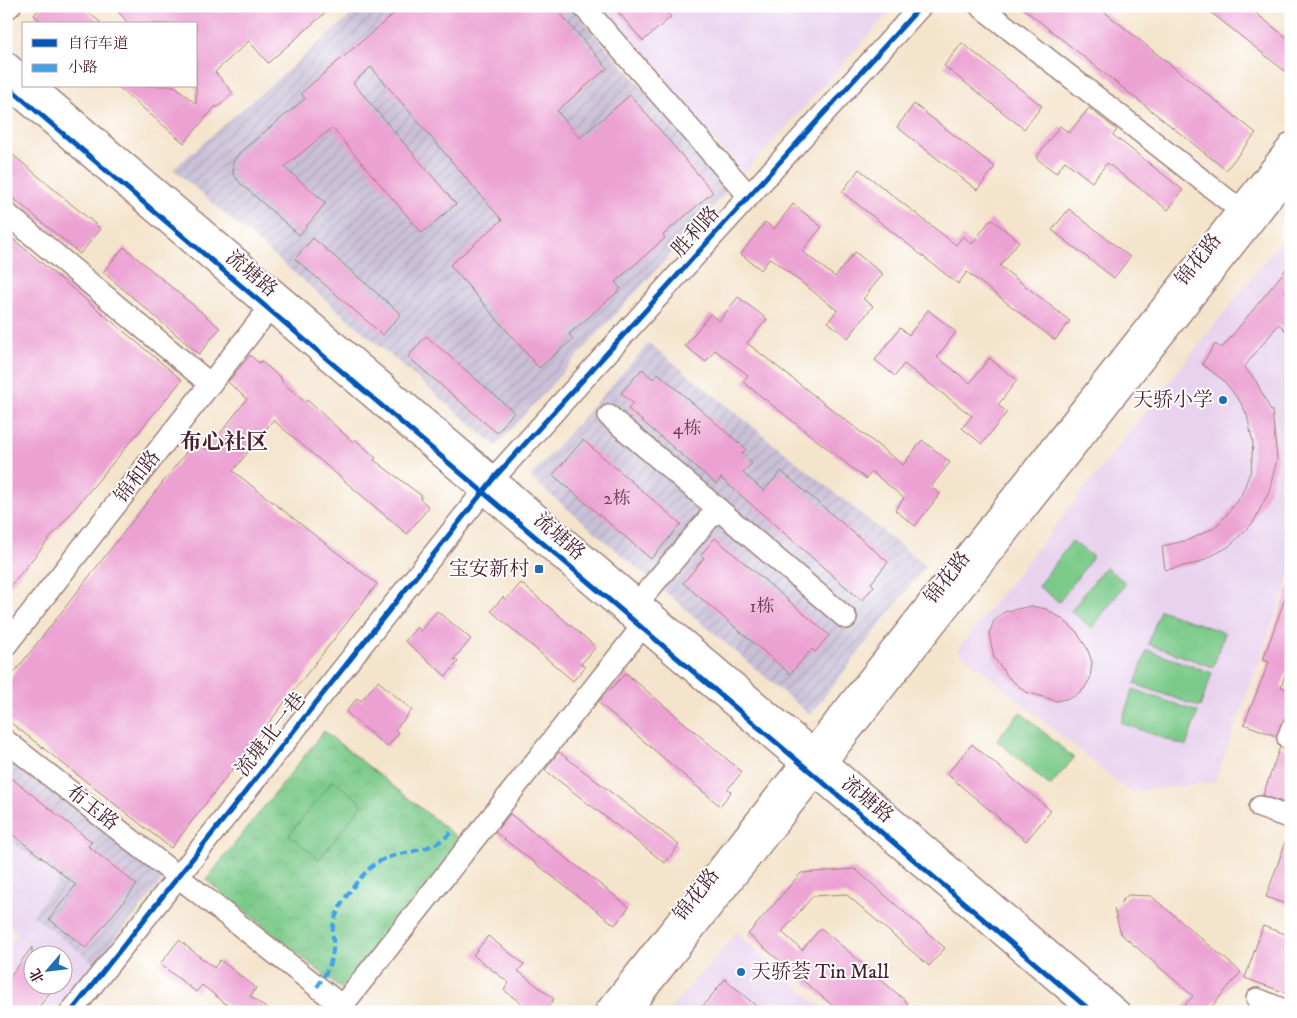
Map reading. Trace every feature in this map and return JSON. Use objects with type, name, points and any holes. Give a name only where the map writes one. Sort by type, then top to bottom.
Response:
[{"type":"street","points":[[6,9],[10,6]]},
{"type":"street","points":[[583,6],[749,196]]},
{"type":"street","name":"胜利路","points":[[488,485],[921,6]]},
{"type":"street","points":[[980,6],[1239,209]]},
{"type":"street","points":[[6,62],[22,75]]},
{"type":"street","name":"流塘路","points":[[6,85],[269,309],[488,485],[639,601],[814,762],[1092,1012]]},
{"type":"street","name":"流塘路","points":[[37,88],[488,485],[642,627],[814,762],[1120,1012]]},
{"type":"street","name":"锦花路","points":[[629,1012],[814,762],[1291,143]]},
{"type":"street","name":"锦花路","points":[[605,1012],[814,762],[1291,174]]},
{"type":"street","points":[[6,213],[210,384]]},
{"type":"street","name":"锦和路","points":[[6,645],[269,309]]},
{"type":"street","points":[[609,416],[846,618]]},
{"type":"street","name":"流塘北一巷","points":[[71,1012],[488,485]]},
{"type":"street","points":[[639,601],[717,509]]},
{"type":"street","points":[[342,1009],[642,627]]},
{"type":"street","points":[[1291,730],[1288,738],[1291,739]]},
{"type":"street","name":"布玉路","points":[[6,741],[178,876],[342,1009]]},
{"type":"street","points":[[1260,807],[1291,818]]},
{"type":"street","points":[[1257,999],[1289,1012]]},
{"type":"shaded area","points":[[362,6],[570,6],[730,188],[496,446],[173,169]]},
{"type":"shaded area","points":[[596,6],[895,6],[743,174]]},
{"type":"shaded area","name":"天骄小学","points":[[1291,228],[1291,572],[1215,782],[1130,792],[957,650]]},
{"type":"shaded area","points":[[649,343],[926,566],[810,715],[530,477]]},
{"type":"shaded area","points":[[6,753],[165,878],[95,964],[32,915],[60,879],[6,837]]},
{"type":"shaded area","points":[[6,837],[60,879],[32,915],[72,946],[22,946],[22,996],[70,996],[58,1012],[6,1012],[6,950],[18,934],[6,925]]},
{"type":"shaded area","name":"天骄荟 Tin Mall","points":[[736,933],[827,1012],[668,1012]]},
{"type":"shaded area","points":[[72,946],[95,964],[72,994]]},
{"type":"green space","points":[[1072,541],[1093,557],[1059,602],[1038,586]]},
{"type":"green space","points":[[1105,567],[1126,583],[1092,628],[1071,611]]},
{"type":"green space","points":[[1160,610],[1225,633],[1213,667],[1148,644]]},
{"type":"green space","points":[[1147,650],[1212,673],[1200,707],[1135,684]]},
{"type":"green space","points":[[1133,689],[1198,712],[1186,746],[1121,723]]},
{"type":"green space","points":[[1020,712],[1074,758],[1050,786],[996,740]]},
{"type":"green space","points":[[324,731],[462,841],[343,990],[206,880]]},
{"type":"green space","points":[[333,780],[363,804],[319,859],[289,835]]},
{"type":"building","points":[[42,6],[81,6],[100,22],[42,22],[34,15]]},
{"type":"building","points":[[113,6],[333,6],[268,63],[249,41],[215,72],[233,93],[217,108],[216,106],[184,143],[119,88],[177,88],[196,104],[196,88],[198,88],[198,22],[127,22]]},
{"type":"building","points":[[403,6],[554,6],[607,68],[557,111],[580,138],[630,95],[713,192],[663,235],[665,238],[615,282],[621,289],[569,334],[573,339],[539,368],[450,265],[502,220],[371,67],[353,83],[456,204],[422,233],[332,128],[284,167],[326,203],[299,235],[241,184],[233,174],[233,162],[240,152],[305,99],[301,93]]},
{"type":"building","points":[[613,6],[662,6],[671,17],[643,41]]},
{"type":"building","points":[[1020,6],[1097,6],[1256,133],[1226,170]]},
{"type":"building","points":[[1203,6],[1247,6],[1291,41],[1291,76]]},
{"type":"building","points":[[962,43],[1042,106],[1024,129],[944,66]]},
{"type":"building","points":[[914,104],[995,167],[977,190],[897,127]]},
{"type":"building","points":[[1089,108],[1117,130],[1113,135],[1183,190],[1168,210],[1107,163],[1092,182],[1065,161],[1056,173],[1036,158],[1060,126],[1069,133]]},
{"type":"building","points":[[6,149],[101,229],[80,254],[6,192]]},
{"type":"building","points":[[859,169],[956,245],[963,236],[972,244],[991,219],[1019,241],[1000,266],[1070,321],[1055,340],[967,272],[958,284],[842,192]]},
{"type":"building","points":[[793,204],[822,227],[802,251],[835,277],[855,252],[883,274],[863,299],[873,306],[848,338],[828,322],[837,310],[770,258],[761,270],[741,254],[765,222],[774,229]]},
{"type":"building","points":[[1069,209],[1130,257],[1114,278],[1052,230]]},
{"type":"building","points":[[313,238],[401,314],[383,335],[295,259]]},
{"type":"building","points":[[13,239],[182,380],[6,591],[6,247]]},
{"type":"building","points":[[124,247],[220,328],[199,354],[103,272]]},
{"type":"building","points":[[1291,263],[1291,284],[1285,291],[1291,295],[1291,336],[1279,324],[1244,367],[1256,381],[1272,410],[1277,459],[1269,492],[1253,523],[1228,547],[1198,563],[1165,570],[1162,546],[1189,540],[1214,528],[1241,496],[1251,470],[1253,443],[1247,415],[1241,403],[1224,381],[1202,364],[1215,344],[1222,348]]},
{"type":"building","points":[[738,297],[767,319],[747,343],[903,465],[922,440],[950,462],[931,487],[940,494],[915,526],[895,510],[904,498],[872,472],[866,479],[743,382],[748,375],[715,350],[706,362],[685,346],[710,314],[719,321]]},
{"type":"building","points":[[928,310],[956,332],[937,357],[970,383],[989,358],[1017,380],[998,405],[1007,412],[982,444],[962,428],[972,416],[904,364],[895,376],[875,360],[900,328],[909,335]]},
{"type":"building","points":[[426,336],[514,412],[497,433],[408,357]]},
{"type":"building","points":[[250,355],[259,363],[261,361],[282,379],[281,381],[305,402],[307,400],[353,442],[355,439],[376,458],[374,460],[422,496],[420,499],[429,507],[407,534],[273,420],[233,471],[377,584],[171,848],[6,719],[6,683],[195,441],[207,450],[247,399],[228,382]]},
{"type":"building","points":[[642,369],[653,379],[658,373],[746,449],[742,454],[752,463],[743,473],[764,491],[781,471],[888,562],[871,583],[874,586],[862,601],[721,478],[716,484],[628,409],[633,403],[621,393]]},
{"type":"building","points":[[583,440],[681,524],[651,559],[553,475]]},
{"type":"building","points":[[715,538],[829,635],[815,652],[812,649],[790,674],[683,583],[704,558],[701,555]]},
{"type":"building","points":[[521,583],[596,647],[581,664],[585,667],[573,681],[491,611],[503,597],[506,600]]},
{"type":"building","points":[[1289,587],[1291,587],[1291,659],[1281,687],[1291,691],[1291,706],[1276,736],[1244,724],[1269,662],[1263,660]]},
{"type":"building","points":[[1031,606],[1046,609],[1061,618],[1076,631],[1087,648],[1092,662],[1090,679],[1084,689],[1073,697],[1057,701],[1026,692],[1009,678],[994,658],[989,633],[994,621],[1004,612]]},
{"type":"building","points":[[437,611],[471,639],[454,659],[458,662],[446,676],[405,641],[417,627],[420,631]]},
{"type":"building","points":[[626,673],[742,772],[728,789],[731,792],[720,806],[598,702]]},
{"type":"building","points":[[378,681],[412,710],[395,730],[399,733],[387,747],[346,712],[357,698],[361,701]]},
{"type":"building","points":[[972,744],[1051,811],[1026,841],[947,774]]},
{"type":"building","points":[[1280,747],[1291,751],[1291,805],[1263,795]]},
{"type":"building","points":[[559,752],[679,845],[665,863],[545,770]]},
{"type":"building","points":[[6,774],[92,842],[88,846],[137,885],[86,948],[49,919],[76,885],[6,829]]},
{"type":"building","points":[[510,814],[629,907],[615,925],[495,832]]},
{"type":"building","points":[[1289,832],[1291,832],[1291,906],[1266,897]]},
{"type":"building","points":[[855,869],[945,948],[929,966],[846,894],[813,896],[782,932],[802,950],[821,928],[908,1003],[900,1012],[840,1012],[748,934],[801,873]]},
{"type":"building","points":[[1128,895],[1151,896],[1241,972],[1207,1012],[1179,1012],[1193,996],[1121,934],[1114,909]]},
{"type":"building","points":[[1263,926],[1291,936],[1291,995],[1245,978]]},
{"type":"building","points":[[488,936],[524,964],[518,971],[554,999],[544,1012],[532,1012],[504,990],[509,983],[473,955]]},
{"type":"building","points":[[179,940],[214,968],[220,960],[256,988],[250,996],[271,1012],[236,1012],[202,985],[196,992],[160,964]]},
{"type":"building","points":[[22,960],[22,996],[47,996],[35,1012],[6,1012],[6,982]]},
{"type":"building","points":[[725,979],[763,1012],[698,1012]]},
{"type":"marked path","points":[[317,987],[330,964],[333,946],[333,925],[336,915],[343,901],[357,882],[376,863],[386,858],[431,846],[451,832]]},
{"type":"cycle path","points":[[71,1012],[494,478],[921,6]]},
{"type":"cycle path","points":[[6,85],[1092,1012]]},
{"type":"place","name":"天骄小学","points":[[1223,400]]},
{"type":"place","name":"宝安新村","points":[[539,569]]},
{"type":"place","name":"天骄荟 Tin Mall","points":[[741,972]]},
{"type":"district","name":"布心社区","points":[[224,442]]}]
